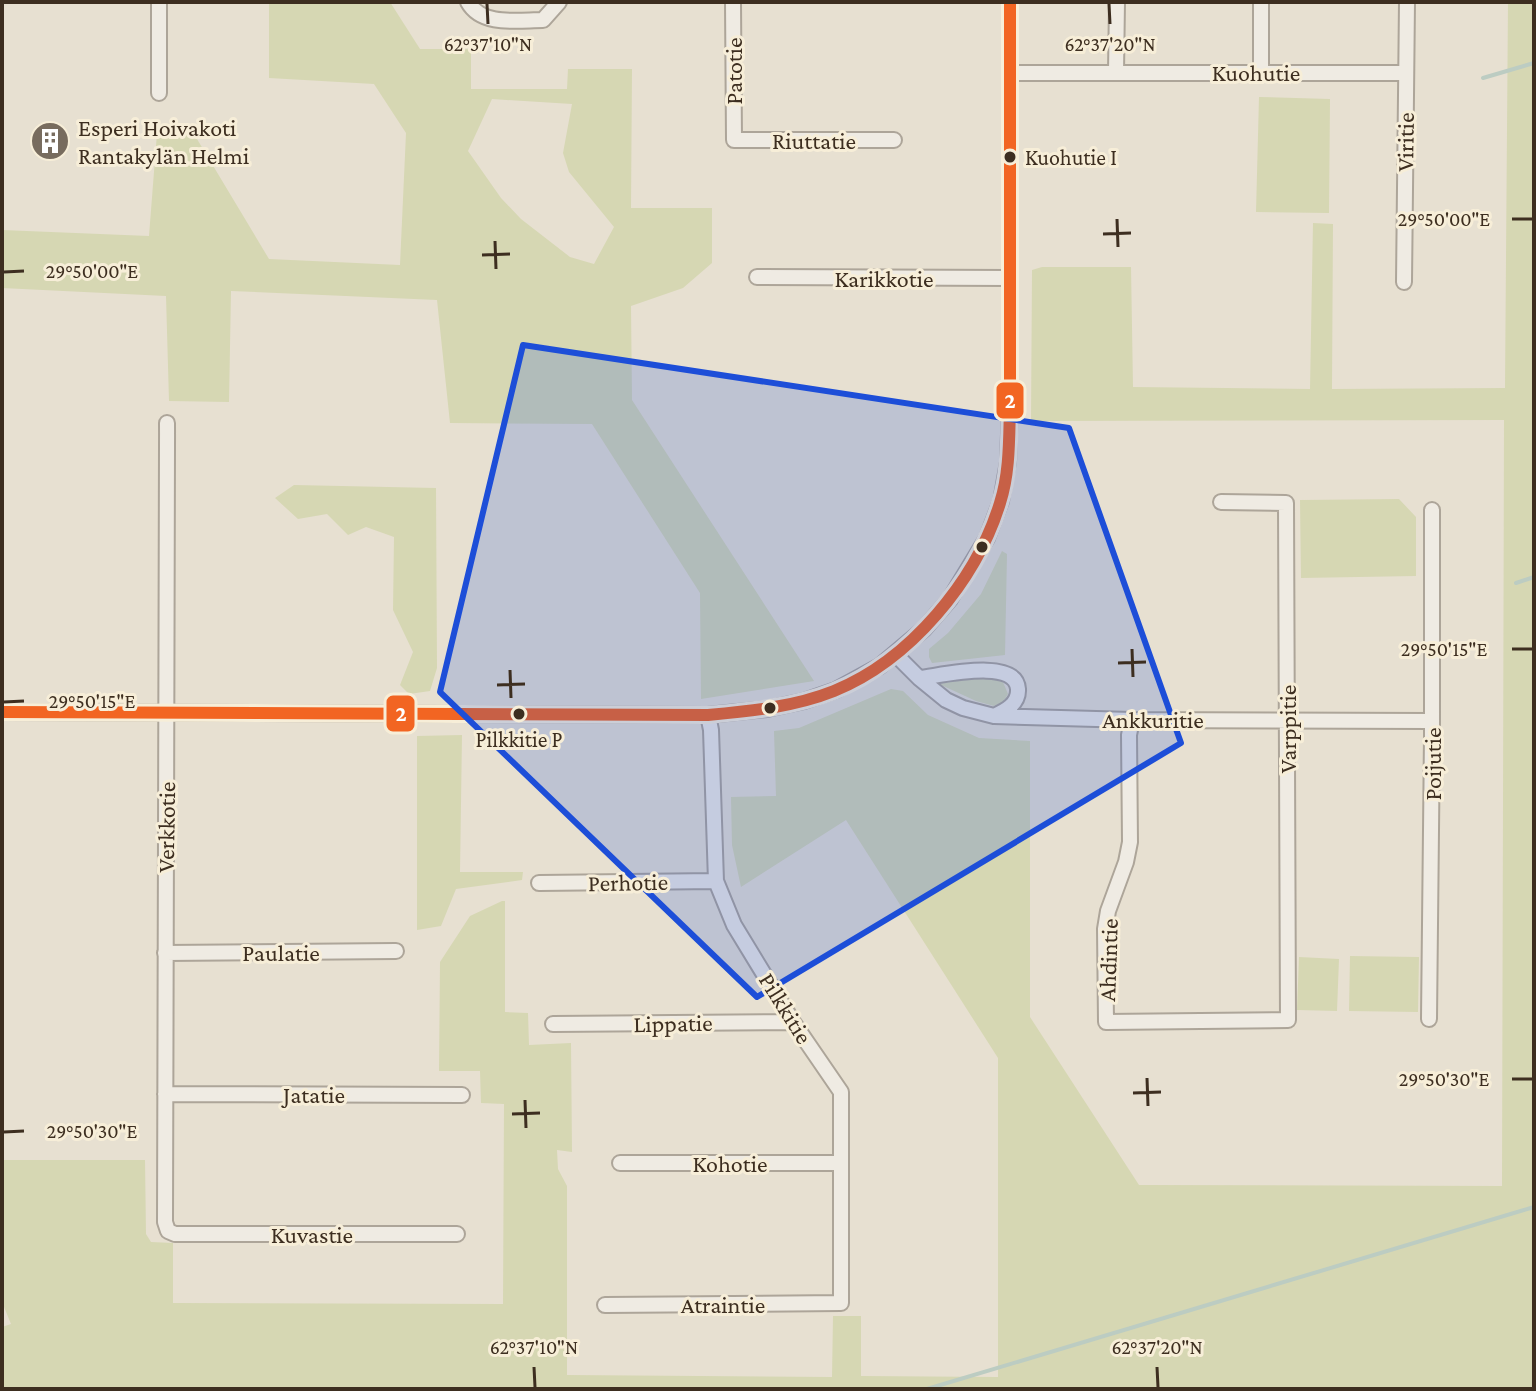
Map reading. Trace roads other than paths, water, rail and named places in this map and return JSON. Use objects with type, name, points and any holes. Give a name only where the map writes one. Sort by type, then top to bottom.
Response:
[{"type":"street","points":[[159,2],[159,93]]},
{"type":"street","points":[[468,2],[473,11],[489,19],[543,20],[559,2]]},
{"type":"street","name":"Patotie","points":[[733,2],[734,140]]},
{"type":"street","points":[[2,712],[708,715],[767,709],[804,701],[836,690],[867,674],[924,629],[950,599],[987,538],[1001,501],[1008,462],[1010,2]]},
{"type":"street","points":[[1116,72],[1117,2]]},
{"type":"street","points":[[1261,2],[1261,72]]},
{"type":"street","name":"Viritie","points":[[1404,282],[1407,2]]},
{"type":"street","name":"Kuohutie","points":[[1010,73],[1406,73]]},
{"type":"street","name":"Riuttatie","points":[[734,140],[894,140]]},
{"type":"street","name":"Karikkotie","points":[[757,277],[1010,278]]},
{"type":"street","name":"Verkkotie","points":[[167,423],[165,1222],[168,1231]]},
{"type":"street","name":"Varppitie","points":[[1221,502],[1286,503],[1288,1020]]},
{"type":"street","name":"Poijutie","points":[[1429,1019],[1432,510]]},
{"type":"street","name":"Ankkuritie","points":[[895,654],[946,700],[994,716],[1132,720],[1432,721]]},
{"type":"street","points":[[919,678],[977,670],[1006,673],[1015,680],[1018,691],[1014,702],[994,716]]},
{"type":"street","name":"Pilkkitie","points":[[708,715],[716,881],[734,925],[793,1022],[841,1092],[841,1303]]},
{"type":"street","name":"Ahdintie","points":[[1132,720],[1129,735],[1130,842],[1105,929],[1106,1022],[1288,1020]]},
{"type":"street","name":"Perhotie","points":[[539,883],[716,881]]},
{"type":"street","name":"Paulatie","points":[[165,953],[396,951]]},
{"type":"street","name":"Lippatie","points":[[553,1024],[793,1022]]},
{"type":"street","name":"Jatatie","points":[[165,1094],[462,1095]]},
{"type":"street","name":"Kohotie","points":[[620,1163],[840,1163]]},
{"type":"street","name":"Kuvastie","points":[[168,1231],[175,1234],[457,1234]]},
{"type":"street","name":"Atraintie","points":[[605,1305],[841,1303]]},
{"type":"waterway","points":[[1483,78],[1534,63]]},
{"type":"waterway","points":[[1516,583],[1534,577]]},
{"type":"waterway","points":[[927,1389],[1534,1207]]},
{"type":"place","name":"Esperi Hoivakoti Rantakylän Helmi","points":[[50,141]]},
{"type":"place","name":"Kuohutie I","points":[[1010,157]]},
{"type":"place","name":"Pilkkitie P","points":[[519,714]]}]
